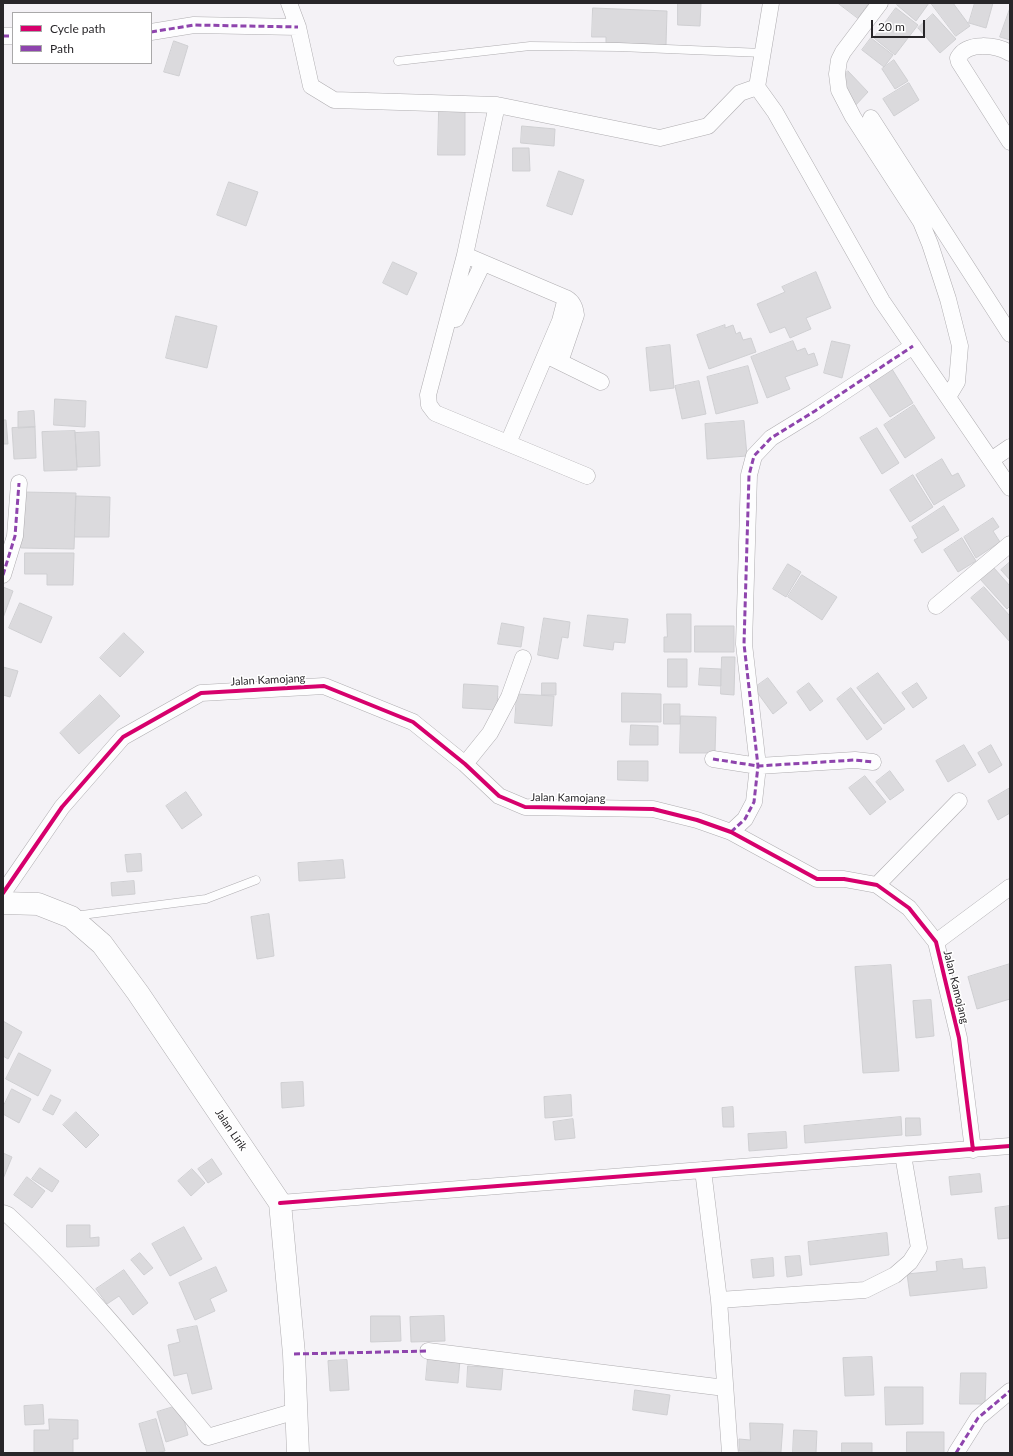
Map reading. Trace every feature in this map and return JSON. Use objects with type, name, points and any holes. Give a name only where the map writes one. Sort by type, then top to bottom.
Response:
[{"type":"main road","name":"Jalan Lirik","points":[[3,904],[38,904],[71,917],[102,944],[138,993],[280,1203],[294,1354],[298,1453]]},
{"type":"street","points":[[289,3],[298,27],[311,86],[334,100],[497,105],[660,138],[708,126],[740,93],[757,87]]},
{"type":"street","points":[[771,3],[757,87],[775,112],[882,301],[1010,488]]},
{"type":"street","points":[[880,3],[843,52],[839,60],[837,74],[839,90],[853,117],[921,222],[930,244],[948,299],[960,346],[957,382],[948,397]]},
{"type":"street","points":[[152,32],[194,25],[298,27]]},
{"type":"street","points":[[1010,52],[987,45],[970,48],[960,54],[958,58],[959,62],[1010,142]]},
{"type":"street","points":[[497,105],[465,255],[428,395],[429,405],[435,413],[587,476]]},
{"type":"street","points":[[871,118],[1010,334]]},
{"type":"street","points":[[465,255],[566,298],[571,301],[575,307],[576,315],[508,443]]},
{"type":"street","points":[[441,348],[483,263]]},
{"type":"street","points":[[731,832],[745,819],[754,802],[758,766],[744,644],[749,475],[754,456],[771,438],[815,411],[913,346]]},
{"type":"street","points":[[553,359],[600,382]]},
{"type":"street","points":[[991,460],[1010,447]]},
{"type":"street","points":[[3,575],[15,536],[19,483]]},
{"type":"street","points":[[936,606],[1010,544]]},
{"type":"street","points":[[465,764],[490,733],[509,697],[523,658]]},
{"type":"street","name":"Jalan Kamojang","points":[[3,893],[62,807],[123,737],[201,693],[324,686],[413,722],[465,764],[499,796],[525,807],[653,809],[697,820],[731,832],[817,879],[844,879],[877,885],[909,908],[936,942],[960,1038],[973,1150]]},
{"type":"street","points":[[713,759],[758,766],[855,760],[873,762]]},
{"type":"street","points":[[877,885],[959,801]]},
{"type":"street","points":[[936,942],[1010,886]]},
{"type":"street","points":[[280,1203],[1010,1146]]},
{"type":"street","points":[[719,1300],[864,1290],[895,1275],[910,1262],[919,1248],[903,1155]]},
{"type":"street","points":[[704,1170],[719,1300],[730,1453]]},
{"type":"street","points":[[3,1213],[8,1215],[40,1245],[77,1284],[127,1339],[208,1437],[296,1411]]},
{"type":"street","points":[[428,1351],[725,1388]]},
{"type":"street","points":[[956,1453],[978,1418],[1010,1391]]},
{"type":"lane","points":[[398,61],[530,46],[619,47],[762,53]]},
{"type":"lane","points":[[71,917],[206,899],[256,880]]},
{"type":"building","points":[[678,3],[701,3],[700,26],[678,25]]},
{"type":"building","points":[[838,3],[869,3],[858,18]]},
{"type":"building","points":[[898,3],[929,3],[916,21],[897,5]]},
{"type":"building","points":[[931,3],[953,3],[970,26],[956,36]]},
{"type":"building","points":[[975,3],[993,3],[986,28],[969,23]]},
{"type":"building","points":[[593,8],[667,11],[666,45],[606,43],[606,37],[592,37]]},
{"type":"building","points":[[896,8],[918,25],[895,55],[874,38]]},
{"type":"building","points":[[1010,8],[1010,40],[1000,37]]},
{"type":"building","points":[[933,14],[956,39],[940,53],[918,28]]},
{"type":"building","points":[[871,38],[893,55],[884,67],[862,50]]},
{"type":"building","points":[[174,41],[188,46],[179,76],[164,72]]},
{"type":"building","points":[[894,60],[908,81],[895,89],[882,69]]},
{"type":"building","points":[[848,71],[868,92],[854,107],[842,77]]},
{"type":"building","points":[[909,83],[919,100],[894,116],[883,99]]},
{"type":"building","points":[[439,111],[465,111],[465,155],[438,155]]},
{"type":"building","points":[[522,126],[555,129],[554,146],[521,143]]},
{"type":"building","points":[[513,148],[529,148],[530,171],[513,171]]},
{"type":"building","points":[[559,171],[584,180],[572,215],[547,206]]},
{"type":"building","points":[[229,182],[258,192],[246,226],[217,215]]},
{"type":"building","points":[[393,262],[417,273],[407,295],[383,283]]},
{"type":"building","points":[[816,272],[831,308],[806,318],[811,329],[790,338],[785,327],[770,333],[757,304],[785,292],[782,287]]},
{"type":"building","points":[[176,316],[217,326],[207,368],[166,358]]},
{"type":"building","points":[[725,325],[725,328],[733,325],[736,334],[740,332],[743,340],[751,338],[756,352],[709,369],[697,335]]},
{"type":"building","points":[[793,341],[797,351],[805,348],[808,355],[814,353],[818,365],[785,377],[790,389],[767,398],[751,357]]},
{"type":"building","points":[[832,341],[850,345],[842,378],[824,373]]},
{"type":"building","points":[[670,345],[674,388],[650,391],[646,348]]},
{"type":"building","points":[[748,366],[758,403],[716,414],[707,377]]},
{"type":"building","points":[[892,369],[913,403],[890,417],[868,384]]},
{"type":"building","points":[[699,381],[706,414],[682,419],[675,386]]},
{"type":"building","points":[[55,399],[86,401],[85,427],[54,425]]},
{"type":"building","points":[[914,405],[935,438],[905,458],[884,425]]},
{"type":"building","points":[[34,411],[35,427],[18,428],[18,412]]},
{"type":"building","points":[[3,420],[6,420],[8,444],[3,444]]},
{"type":"building","points":[[744,421],[747,456],[707,459],[705,424]]},
{"type":"building","points":[[35,427],[36,458],[14,459],[12,428]]},
{"type":"building","points":[[877,428],[899,463],[882,474],[860,438]]},
{"type":"building","points":[[75,431],[77,470],[44,471],[42,432]]},
{"type":"building","points":[[99,432],[100,466],[77,467],[75,433]]},
{"type":"building","points":[[942,459],[952,476],[958,473],[965,486],[934,505],[916,475]]},
{"type":"building","points":[[913,475],[933,507],[910,522],[890,490]]},
{"type":"building","points":[[23,492],[76,493],[74,549],[21,548]]},
{"type":"building","points":[[76,496],[110,497],[109,537],[75,537]]},
{"type":"building","points":[[944,506],[959,530],[922,553],[914,540],[918,538],[912,527]]},
{"type":"building","points":[[993,518],[999,527],[993,531],[1000,542],[976,558],[964,537]]},
{"type":"building","points":[[962,538],[976,561],[958,572],[944,550]]},
{"type":"building","points":[[25,553],[74,553],[73,585],[47,585],[47,574],[25,574]]},
{"type":"building","points":[[1010,562],[1010,580],[1001,570]]},
{"type":"building","points":[[788,564],[801,572],[786,597],[773,589]]},
{"type":"building","points":[[994,568],[1010,586],[1010,606],[1007,609],[980,579]]},
{"type":"building","points":[[802,575],[837,597],[822,620],[788,597]]},
{"type":"building","points":[[3,587],[13,591],[3,618]]},
{"type":"building","points":[[984,587],[1010,616],[1010,642],[971,598]]},
{"type":"building","points":[[20,603],[52,617],[41,643],[9,628]]},
{"type":"building","points":[[667,614],[691,614],[691,652],[664,652],[664,637],[667,637]]},
{"type":"building","points":[[588,615],[628,619],[625,643],[614,642],[613,650],[584,646]]},
{"type":"building","points":[[544,618],[570,622],[568,638],[562,637],[558,659],[538,655]]},
{"type":"building","points":[[502,623],[524,627],[521,647],[498,644]]},
{"type":"building","points":[[695,626],[734,626],[734,652],[695,652]]},
{"type":"building","points":[[124,633],[144,652],[120,677],[100,658]]},
{"type":"building","points":[[722,657],[735,657],[734,695],[721,694]]},
{"type":"building","points":[[668,659],[687,659],[687,687],[668,687]]},
{"type":"building","points":[[3,667],[18,671],[10,697],[3,695]]},
{"type":"building","points":[[700,668],[721,669],[721,686],[699,685]]},
{"type":"building","points":[[878,673],[905,709],[884,724],[857,688]]},
{"type":"building","points":[[768,678],[787,703],[773,714],[754,688]]},
{"type":"building","points":[[542,683],[556,683],[556,695],[542,695]]},
{"type":"building","points":[[809,683],[823,701],[810,711],[797,692]]},
{"type":"building","points":[[917,683],[927,698],[913,708],[902,693]]},
{"type":"building","points":[[464,684],[498,686],[497,710],[463,708]]},
{"type":"building","points":[[851,688],[882,729],[867,740],[837,699]]},
{"type":"building","points":[[622,693],[661,694],[661,722],[622,722]]},
{"type":"building","points":[[517,694],[554,696],[552,726],[515,723]]},
{"type":"building","points":[[100,695],[120,716],[79,754],[60,733]]},
{"type":"building","points":[[664,704],[680,704],[680,724],[664,724]]},
{"type":"building","points":[[681,716],[716,717],[715,753],[680,753]]},
{"type":"building","points":[[631,725],[658,726],[658,745],[630,745]]},
{"type":"building","points":[[964,745],[976,765],[948,782],[936,761]]},
{"type":"building","points":[[991,745],[1002,765],[989,773],[978,753]]},
{"type":"building","points":[[618,761],[648,761],[648,781],[618,780]]},
{"type":"building","points":[[890,771],[904,790],[890,800],[876,782]]},
{"type":"building","points":[[865,776],[886,802],[870,815],[849,788]]},
{"type":"building","points":[[1010,788],[1010,813],[998,820],[988,801]]},
{"type":"building","points":[[186,792],[202,815],[182,829],[166,806]]},
{"type":"building","points":[[141,854],[142,871],[127,872],[125,855]]},
{"type":"building","points":[[343,860],[345,878],[299,881],[298,863]]},
{"type":"building","points":[[134,881],[135,894],[112,896],[111,883]]},
{"type":"building","points":[[269,914],[274,956],[257,959],[251,917]]},
{"type":"building","points":[[1010,964],[1010,999],[977,1009],[968,977]]},
{"type":"building","points":[[891,965],[899,1071],[863,1073],[855,967]]},
{"type":"building","points":[[931,1000],[934,1036],[916,1038],[913,1001]]},
{"type":"building","points":[[3,1021],[22,1032],[8,1059],[3,1056]]},
{"type":"building","points":[[19,1053],[51,1070],[38,1096],[6,1079]]},
{"type":"building","points":[[303,1082],[304,1106],[282,1108],[281,1083]]},
{"type":"building","points":[[12,1089],[31,1099],[19,1123],[3,1114],[3,1107]]},
{"type":"building","points":[[51,1095],[61,1100],[53,1115],[43,1110]]},
{"type":"building","points":[[571,1095],[572,1116],[545,1118],[544,1097]]},
{"type":"building","points":[[733,1107],[734,1127],[723,1127],[722,1108]]},
{"type":"building","points":[[76,1112],[99,1135],[86,1148],[63,1125]]},
{"type":"building","points":[[901,1117],[902,1135],[805,1143],[804,1126]]},
{"type":"building","points":[[906,1118],[920,1118],[921,1135],[906,1136]]},
{"type":"building","points":[[573,1119],[575,1138],[555,1140],[553,1122]]},
{"type":"building","points":[[786,1132],[787,1148],[749,1151],[748,1134]]},
{"type":"building","points":[[3,1153],[12,1157],[3,1179]]},
{"type":"building","points":[[212,1159],[222,1174],[208,1183],[198,1169]]},
{"type":"building","points":[[40,1168],[59,1181],[52,1192],[32,1179]]},
{"type":"building","points":[[192,1169],[205,1183],[191,1196],[178,1181]]},
{"type":"building","points":[[980,1174],[982,1192],[951,1195],[949,1177]]},
{"type":"building","points":[[27,1177],[45,1191],[32,1208],[14,1195]]},
{"type":"building","points":[[1010,1206],[1010,1238],[998,1239],[995,1208]]},
{"type":"building","points":[[67,1225],[90,1225],[90,1238],[99,1237],[99,1246],[67,1247]]},
{"type":"building","points":[[184,1227],[202,1259],[170,1276],[152,1244]]},
{"type":"building","points":[[887,1233],[889,1255],[810,1265],[808,1242]]},
{"type":"building","points":[[140,1253],[153,1268],[144,1275],[131,1260]]},
{"type":"building","points":[[800,1256],[802,1275],[787,1277],[785,1257]]},
{"type":"building","points":[[773,1258],[774,1276],[753,1278],[751,1260]]},
{"type":"building","points":[[962,1259],[963,1269],[985,1267],[987,1288],[910,1296],[907,1274],[937,1271],[936,1262]]},
{"type":"building","points":[[216,1267],[227,1291],[210,1299],[215,1311],[195,1320],[179,1283]]},
{"type":"building","points":[[124,1270],[148,1303],[133,1315],[119,1296],[107,1304],[96,1289]]},
{"type":"building","points":[[371,1316],[400,1316],[401,1341],[371,1342]]},
{"type":"building","points":[[444,1316],[445,1341],[411,1342],[410,1317]]},
{"type":"building","points":[[197,1326],[212,1389],[192,1394],[187,1373],[174,1376],[168,1345],[180,1342],[177,1330]]},
{"type":"building","points":[[872,1357],[874,1395],[845,1396],[843,1358]]},
{"type":"building","points":[[428,1358],[460,1360],[458,1383],[426,1380]]},
{"type":"building","points":[[347,1360],[349,1390],[330,1391],[328,1361]]},
{"type":"building","points":[[468,1366],[503,1368],[501,1390],[467,1387]]},
{"type":"building","points":[[961,1373],[986,1373],[985,1404],[960,1404]]},
{"type":"building","points":[[885,1387],[923,1387],[923,1424],[886,1425]]},
{"type":"building","points":[[635,1390],[670,1395],[667,1415],[633,1410]]},
{"type":"building","points":[[43,1405],[44,1424],[25,1425],[24,1406]]},
{"type":"building","points":[[180,1405],[188,1435],[166,1442],[157,1412]]},
{"type":"building","points":[[49,1419],[78,1420],[78,1439],[73,1439],[73,1453],[34,1453],[34,1430],[49,1430]]},
{"type":"building","points":[[156,1419],[165,1451],[147,1453],[139,1424]]},
{"type":"building","points":[[750,1423],[783,1424],[781,1452],[739,1451],[739,1439],[750,1440]]},
{"type":"building","points":[[794,1430],[817,1431],[816,1453],[793,1453]]},
{"type":"building","points":[[907,1432],[944,1432],[944,1453],[907,1453]]},
{"type":"building","points":[[842,1443],[872,1443],[872,1453],[842,1453]]},
{"type":"marked path","points":[[152,32],[194,25],[298,27]]},
{"type":"marked path","points":[[3,36],[12,36]]},
{"type":"marked path","points":[[731,832],[745,819],[754,802],[758,766],[744,644],[749,475],[754,456],[771,438],[815,411],[913,346]]},
{"type":"marked path","points":[[3,575],[15,536],[19,483]]},
{"type":"marked path","points":[[713,759],[758,766],[855,760],[873,762]]},
{"type":"marked path","points":[[294,1354],[428,1351]]},
{"type":"marked path","points":[[956,1453],[978,1418],[1010,1391]]},
{"type":"cycle path","points":[[3,893],[62,807],[123,737],[201,693],[324,686],[413,722],[465,764],[499,796],[525,807],[653,809],[697,820],[731,832],[817,879],[844,879],[877,885],[909,908],[936,942],[959,1038],[973,1150]]},
{"type":"cycle path","points":[[280,1203],[1010,1146]]}]
